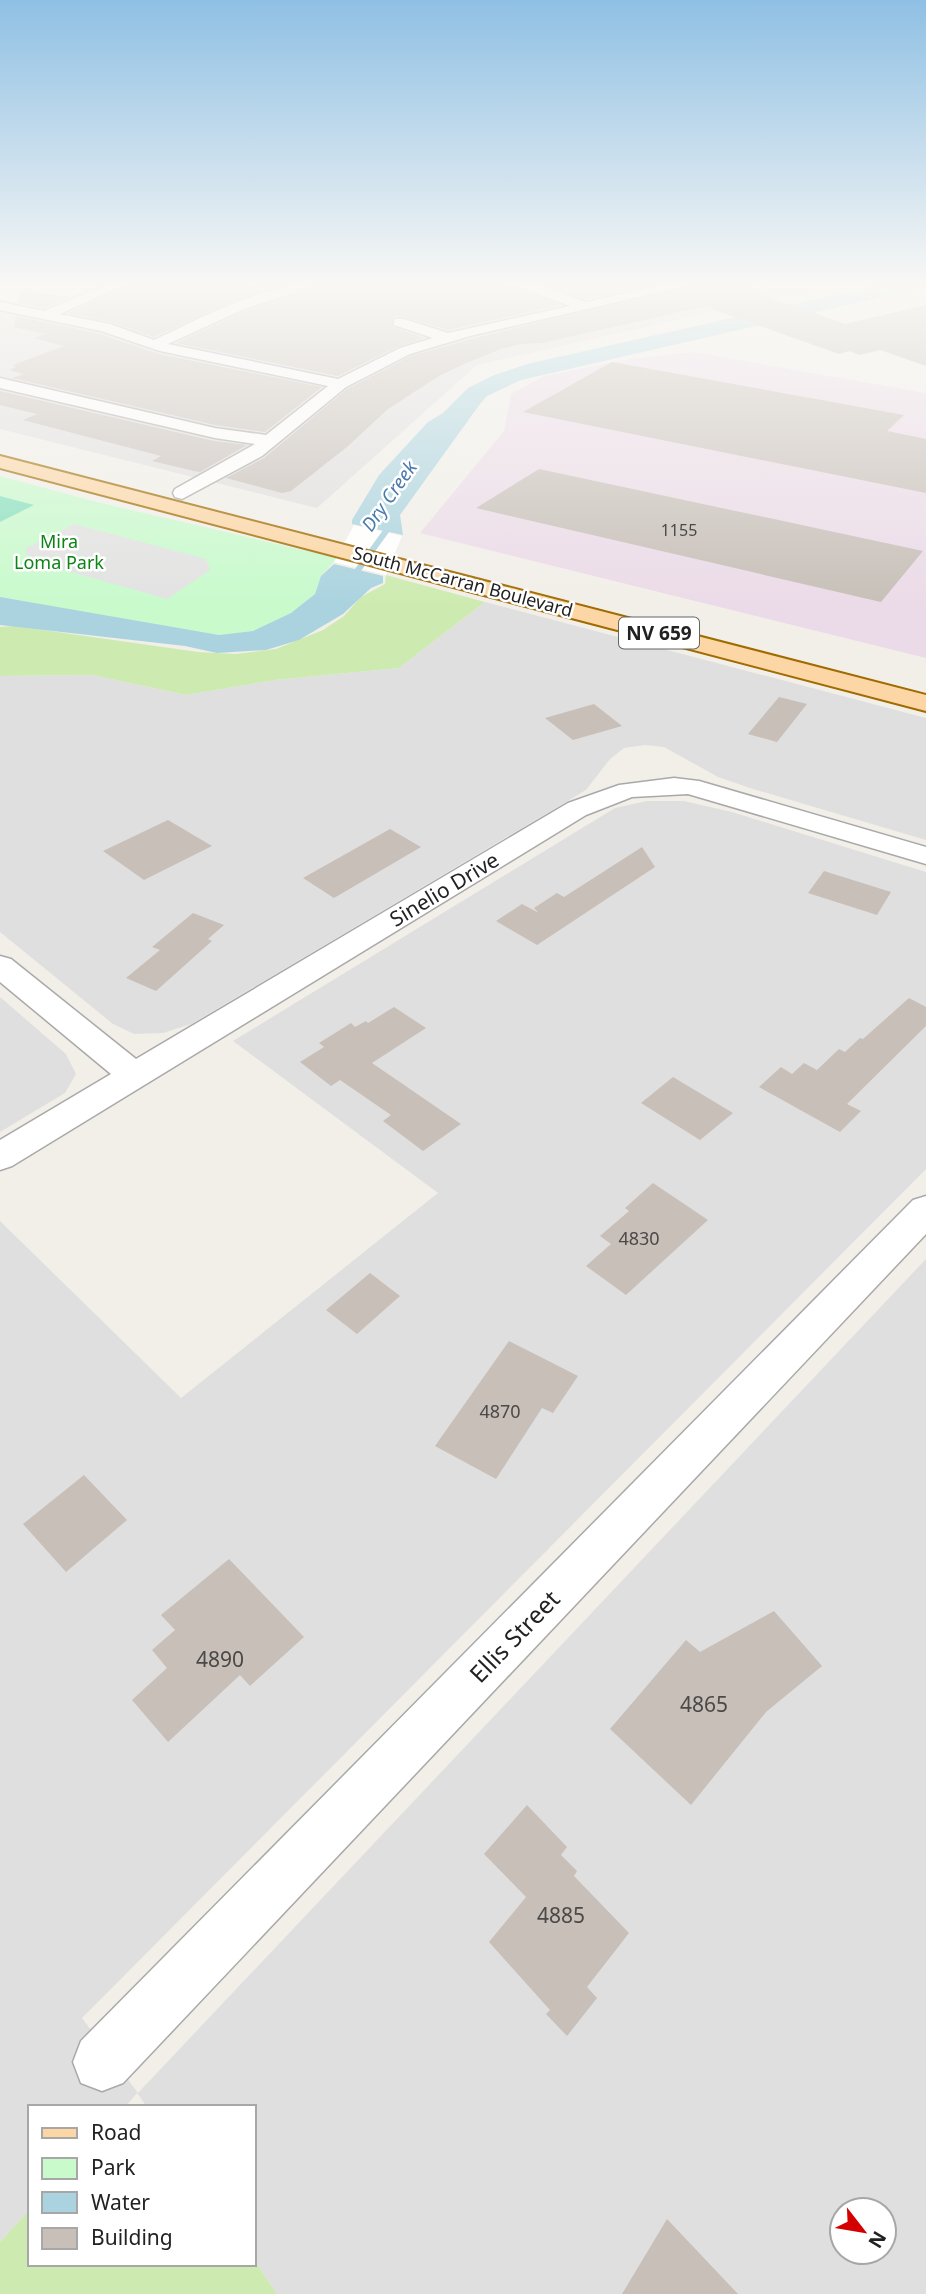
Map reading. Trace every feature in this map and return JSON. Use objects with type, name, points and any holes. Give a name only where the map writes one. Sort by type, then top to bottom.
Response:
[{"type":"main road","name":"South McCarran Boulevard","points":[[0,445],[182,493],[345,542]]},
{"type":"main road","name":"South McCarran Boulevard","points":[[0,462],[603,602],[926,684]]},
{"type":"main road","name":"South McCarran Boulevard","points":[[394,554],[926,703]]},
{"type":"street","points":[[35,391],[215,433],[271,441]]},
{"type":"street","points":[[182,493],[234,467],[271,441],[331,391]]},
{"type":"street","name":"Sinelio Drive","points":[[0,1157],[578,809],[626,789],[654,784],[699,788],[926,856]]},
{"type":"street","points":[[0,966],[135,1076]]},
{"type":"street","name":"Ellis Street","points":[[103,2062],[926,1210]]},
{"type":"shaded area","points":[[0,391],[448,391],[317,508],[0,429]]},
{"type":"shaded area","points":[[516,391],[926,393],[926,658],[420,533],[504,431],[511,394]]},
{"type":"shaded area","points":[[74,524],[206,559],[210,570],[167,599],[29,560],[25,549]]},
{"type":"shaded area","points":[[485,602],[926,718],[926,840],[750,788],[718,777],[664,747],[645,745],[624,748],[610,759],[586,790],[191,1024],[163,1033],[134,1034],[113,1024],[0,932],[0,676],[92,675],[186,695],[275,680],[399,668]]},
{"type":"shaded area","points":[[647,801],[684,801],[732,812],[926,872],[926,1169],[82,2018],[138,2093],[926,1259],[926,2294],[277,2294],[256,2263],[256,2105],[146,2105],[137,2093],[127,2105],[28,2105],[28,2211],[0,2242],[0,1221],[181,1398],[438,1193],[233,1041],[615,808]]},
{"type":"shaded area","points":[[0,997],[66,1054],[76,1074],[65,1093],[0,1132]]},
{"type":"green space","name":"Mira Loma Park","points":[[0,476],[97,502],[337,558],[321,576],[315,594],[291,613],[253,631],[219,635],[0,600]]},
{"type":"green space","points":[[0,496],[34,505],[0,522]]},
{"type":"green space","points":[[386,575],[485,602],[399,668],[275,680],[186,695],[92,675],[0,676],[0,627],[15,626],[198,652],[236,654],[276,649],[323,630],[344,616],[361,597],[385,584]]},
{"type":"green space","points":[[28,2211],[28,2266],[256,2266],[256,2263],[277,2294],[0,2294],[0,2242]]},
{"type":"water","points":[[465,391],[498,391],[487,396],[480,404],[400,515],[403,535],[352,524],[379,475],[428,422],[443,413]]},
{"type":"water","points":[[334,564],[383,576],[383,583],[371,588],[343,614],[299,640],[266,650],[217,653],[185,646],[0,625],[0,597],[219,635],[253,631],[291,613],[315,594],[321,576]]},
{"type":"pier","points":[[354,525],[402,536],[386,575],[334,562]]},
{"type":"building","points":[[0,391],[214,441],[247,445],[200,472],[152,461],[161,456],[23,420],[37,414],[0,405]]},
{"type":"building","points":[[68,391],[317,391],[265,432],[215,425]]},
{"type":"building","points":[[345,391],[416,391],[388,409],[347,447],[291,491],[282,493],[226,478],[264,458]]},
{"type":"building","points":[[560,391],[772,391],[904,415],[887,431],[926,439],[926,493],[523,412]]},
{"type":"building","points":[[539,469],[923,551],[881,602],[476,508]]},
{"type":"building","points":[[779,697],[807,704],[777,742],[748,734]]},
{"type":"building","points":[[594,704],[622,726],[573,740],[545,718]]},
{"type":"building","points":[[168,820],[212,846],[144,880],[103,851]]},
{"type":"building","points":[[390,829],[421,847],[334,898],[303,878]]},
{"type":"building","points":[[642,847],[655,867],[537,945],[496,921],[522,904],[539,913],[534,908],[557,893],[564,897]]},
{"type":"building","points":[[824,871],[891,892],[877,915],[808,893]]},
{"type":"building","points":[[193,913],[224,925],[208,939],[212,941],[156,991],[126,978],[160,950],[152,947]]},
{"type":"building","points":[[909,998],[926,1007],[926,1026],[847,1104],[861,1111],[840,1132],[759,1087],[781,1067],[792,1074],[804,1063],[817,1070],[839,1049],[845,1052],[860,1038],[863,1039]]},
{"type":"building","points":[[394,1007],[426,1028],[372,1063],[461,1124],[423,1151],[383,1121],[391,1115],[340,1080],[331,1086],[300,1062],[324,1047],[319,1043],[351,1023],[355,1027],[366,1021],[368,1023]]},
{"type":"building","points":[[673,1077],[733,1113],[700,1140],[641,1103]]},
{"type":"building","points":[[653,1183],[708,1220],[626,1295],[586,1266],[611,1244],[600,1236],[629,1211],[625,1208]]},
{"type":"building","points":[[370,1273],[400,1296],[357,1334],[326,1310]]},
{"type":"building","points":[[509,1341],[578,1376],[553,1413],[542,1408],[496,1479],[435,1446]]},
{"type":"building","points":[[84,1475],[127,1520],[66,1572],[23,1524]]},
{"type":"building","points":[[229,1559],[304,1637],[250,1686],[240,1675],[168,1742],[132,1700],[167,1668],[152,1650],[175,1630],[161,1615]]},
{"type":"building","points":[[774,1611],[822,1666],[766,1712],[691,1805],[610,1729],[686,1640],[700,1652]]},
{"type":"building","points":[[527,1805],[567,1847],[561,1855],[577,1871],[574,1876],[629,1933],[587,1987],[597,1998],[567,2036],[546,2014],[550,2010],[489,1942],[526,1897],[484,1854]]},
{"type":"building","points":[[667,2219],[738,2294],[622,2294]]},
{"type":"waterway","name":"Dry Creek","points":[[350,581],[394,520]]}]
